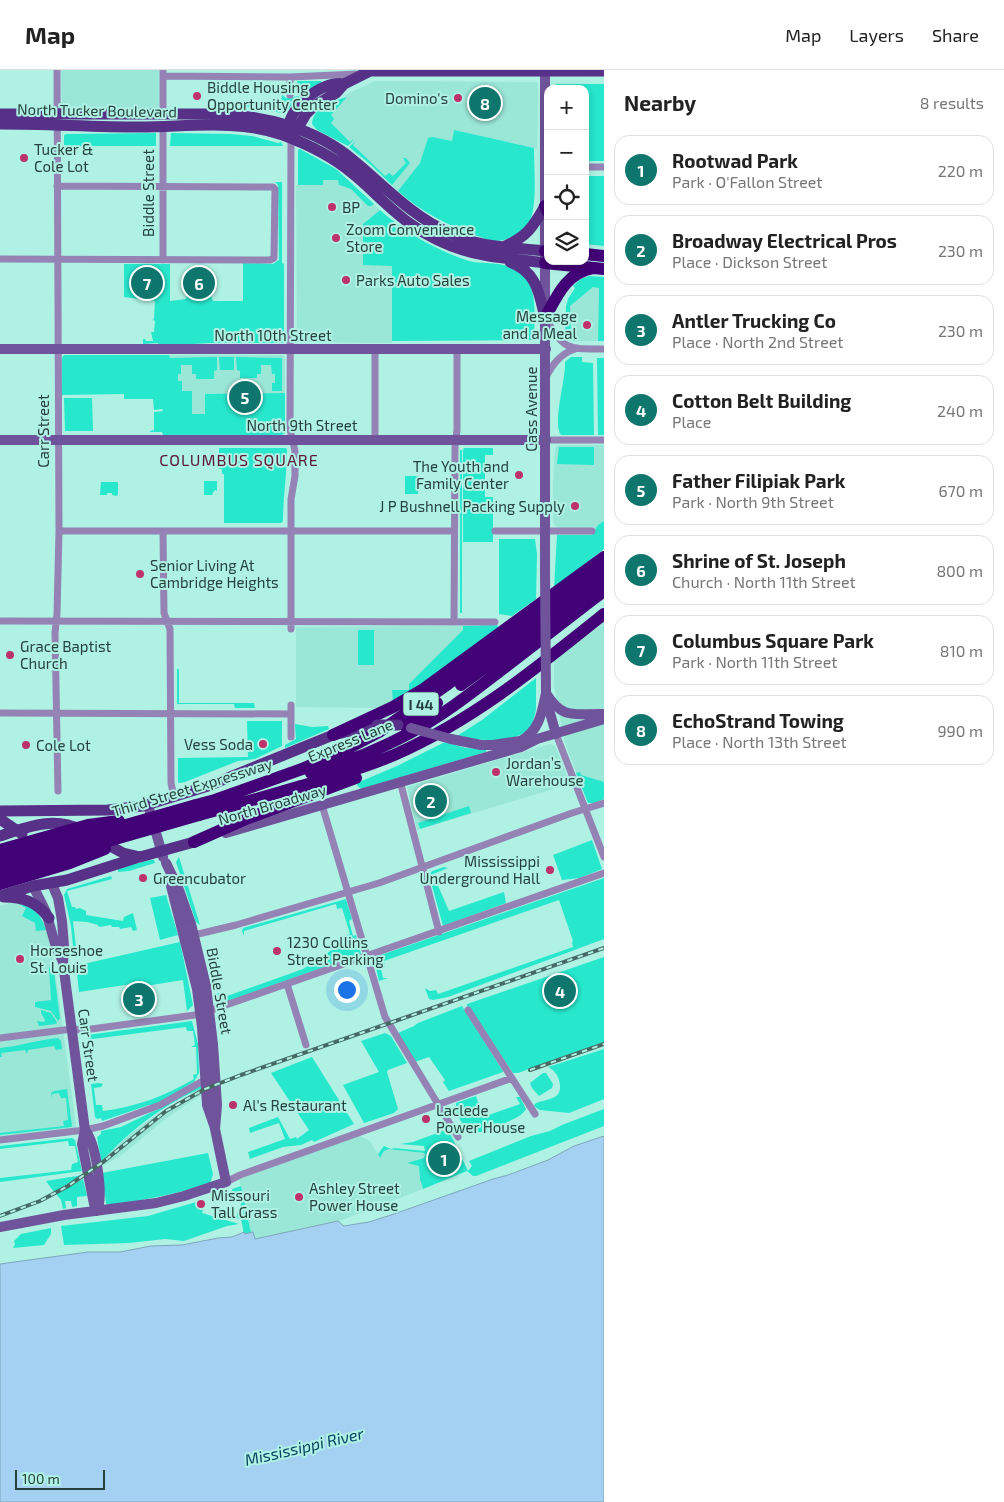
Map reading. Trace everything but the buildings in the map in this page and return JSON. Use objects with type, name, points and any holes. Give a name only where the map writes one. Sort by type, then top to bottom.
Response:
[{"type":"highway","points":[[583,265],[598,269]]},
{"type":"highway","points":[[546,318],[567,282],[579,272],[598,269]]},
{"type":"highway","points":[[333,735],[393,707],[422,690],[604,557]]},
{"type":"highway","name":"Third Street Expressway","points":[[198,810],[215,800],[322,761],[379,732],[442,689],[604,568]]},
{"type":"highway","points":[[404,726],[604,580]]},
{"type":"highway","name":"Express Lane","points":[[215,800],[340,764],[411,732],[460,701],[604,591]]},
{"type":"highway","name":"Third Street Expressway","points":[[0,861],[350,772],[394,755],[446,729],[491,701],[604,614]]},
{"type":"highway","points":[[194,842],[246,819],[365,774],[376,769],[394,755]]},
{"type":"highway","points":[[0,850],[88,825],[112,821],[148,824]]},
{"type":"highway","points":[[0,884],[70,863],[111,847],[148,824]]},
{"type":"highway","name":"Third Street Expressway","points":[[0,872],[148,824]]},
{"type":"main road","points":[[292,131],[310,110],[336,93],[344,84],[364,74],[378,70],[604,70]]},
{"type":"main road","name":"North Tucker Boulevard","points":[[0,114],[163,127],[206,125],[242,127],[267,131],[292,131]]},
{"type":"main road","name":"North Tucker Boulevard","points":[[0,124],[57,119],[164,114],[230,114],[257,118],[292,131],[343,166],[393,211],[431,236],[463,250],[544,255]]},
{"type":"main road","points":[[544,212],[527,233],[501,253],[531,275],[546,318]]},
{"type":"main road","name":"North Broadway","points":[[0,811],[135,808],[208,786],[333,735],[377,725],[404,726]]},
{"type":"main road","points":[[0,819],[29,840],[52,884]]},
{"type":"main road","points":[[42,862],[42,876],[37,884],[33,886],[0,836],[17,830],[50,823],[72,825],[124,853],[140,857]]},
{"type":"main road","name":"North Broadway","points":[[0,897],[33,886],[52,884],[101,870],[122,861],[194,842]]},
{"type":"main road","points":[[0,897],[25,899],[37,906],[49,918]]},
{"type":"street","name":"Carr Street","points":[[57,70],[59,531],[55,643],[58,791]]},
{"type":"street","name":"Cass Avenue","points":[[545,70],[546,175]]},
{"type":"street","points":[[164,114],[164,73],[290,77],[364,74]]},
{"type":"street","points":[[290,77],[290,96]]},
{"type":"street","name":"Biddle Street","points":[[163,127],[163,260]]},
{"type":"street","points":[[291,625],[290,531],[291,499],[295,476],[295,451],[290,429],[292,131]]},
{"type":"street","points":[[589,167],[604,167]]},
{"type":"street","points":[[0,259],[270,260],[274,255],[275,189],[273,186],[57,186]]},
{"type":"street","name":"Cass Avenue","points":[[546,265],[546,693],[549,712],[556,734],[604,857]]},
{"type":"street","points":[[546,318],[559,339],[567,346],[575,349]]},
{"type":"street","name":"North 10th Street","points":[[0,349],[546,349]]},
{"type":"street","points":[[454,622],[457,349]]},
{"type":"street","points":[[546,377],[556,360],[566,352],[575,349],[604,349]]},
{"type":"street","points":[[375,350],[375,440]]},
{"type":"street","name":"North 9th Street","points":[[0,440],[604,440]]},
{"type":"street","points":[[59,531],[454,531]]},
{"type":"street","points":[[163,531],[164,613],[170,629],[171,783],[174,797]]},
{"type":"street","points":[[496,531],[592,531]]},
{"type":"street","points":[[0,621],[291,625],[495,622]]},
{"type":"street","points":[[546,693],[556,708],[564,713],[604,714]]},
{"type":"street","points":[[522,740],[531,734],[538,723],[546,693]]},
{"type":"street","points":[[291,705],[291,737]]},
{"type":"street","points":[[0,713],[291,714]]},
{"type":"street","name":"North Broadway","points":[[404,726],[481,745],[537,739],[604,719]]},
{"type":"street","name":"North Broadway","points":[[194,842],[521,747],[537,739]]},
{"type":"street","points":[[400,781],[439,932]]},
{"type":"street","points":[[189,936],[236,925],[348,892],[422,868],[604,803]]},
{"type":"street","name":"Biddle Street","points":[[148,805],[189,936],[193,971],[205,1012],[210,1078],[208,1113],[216,1129],[226,1182]]},
{"type":"street","points":[[322,805],[366,957],[388,1024],[458,1137]]},
{"type":"street","points":[[0,1038],[72,1029],[84,1030],[205,1012],[604,873]]},
{"type":"street","name":"Carr Street","points":[[52,884],[62,921],[63,963],[85,1130],[82,1144],[97,1211]]},
{"type":"street","name":"Carr Street","points":[[33,886],[49,918],[56,947],[63,963]]},
{"type":"street","points":[[287,984],[306,1045]]},
{"type":"street","points":[[468,1010],[535,1114]]},
{"type":"street","points":[[0,1140],[85,1130],[103,1126],[146,1111],[210,1078]]},
{"type":"street","points":[[0,1227],[64,1215],[156,1203],[184,1196],[512,1078]]},
{"type":"shaded area","points":[[61,70],[159,70],[159,109],[62,109]]},
{"type":"shaded area","points":[[375,81],[537,82],[537,149],[454,130],[452,141],[429,150],[402,195],[324,120],[346,98],[345,95]]},
{"type":"shaded area","points":[[323,180],[339,180],[339,185],[351,189],[371,206],[374,204],[380,210],[373,217],[367,219],[363,265],[392,265],[392,343],[297,342],[296,185],[323,185]]},
{"type":"shaded area","points":[[593,287],[599,287],[598,341],[576,341],[571,337],[570,306]]},
{"type":"shaded area","points":[[169,355],[283,355],[285,359],[285,393],[205,394],[205,414],[192,414],[170,392]]},
{"type":"shaded area","points":[[604,445],[604,521],[598,525],[592,535],[557,535],[557,526],[554,524],[553,519],[553,485],[555,450],[556,446]]},
{"type":"shaded area","points":[[604,623],[604,799],[588,803],[565,743],[554,686],[554,661]]},
{"type":"shaded area","points":[[463,626],[463,630],[409,684],[409,690],[381,708],[296,707],[296,627]]},
{"type":"shaded area","points":[[550,744],[556,748],[570,784],[417,830],[407,787]]},
{"type":"shaded area","points":[[17,901],[42,915],[51,939],[76,1126],[74,1129],[0,1137],[0,906]]},
{"type":"shaded area","points":[[604,1042],[604,1046],[530,1072],[529,1069]]},
{"type":"shaded area","points":[[202,1088],[203,1094],[168,1117],[123,1154],[105,1165],[102,1161],[125,1138],[153,1117]]},
{"type":"shaded area","points":[[358,1135],[370,1141],[380,1158],[384,1151],[389,1149],[424,1153],[421,1184],[423,1189],[342,1220],[254,1239],[239,1179]]},
{"type":"green space","points":[[297,81],[321,81],[322,83],[300,97],[297,92]]},
{"type":"green space","points":[[604,84],[604,161],[589,161],[589,85],[556,85]]},
{"type":"green space","points":[[282,95],[286,98],[299,96],[287,111],[282,113],[247,107],[245,105],[281,105]]},
{"type":"green space","points":[[347,97],[331,115],[334,119],[331,123],[350,142],[354,139],[348,146],[317,130],[312,124],[313,118],[320,109]]},
{"type":"green space","points":[[454,130],[534,148],[535,193],[533,211],[529,223],[516,235],[505,240],[493,241],[454,227],[415,205],[398,191],[420,163],[428,138],[452,141]]},
{"type":"green space","points":[[156,133],[156,146],[64,146],[64,135],[67,134]]},
{"type":"green space","points":[[171,133],[252,136],[278,143],[281,142],[283,146],[170,146]]},
{"type":"green space","points":[[356,141],[353,145],[385,176],[389,173],[393,176],[406,163],[403,158],[406,158],[410,163],[392,185],[349,147]]},
{"type":"green space","points":[[300,149],[336,169],[374,204],[368,206],[351,189],[339,185],[338,180],[323,180],[323,185],[298,185],[298,150]]},
{"type":"green space","points":[[589,176],[604,176],[604,246],[589,244]]},
{"type":"green space","points":[[275,182],[282,182],[284,343],[211,343],[158,346],[158,343],[143,344],[143,339],[153,341],[151,332],[154,332],[155,301],[124,297],[124,264],[170,264],[170,301],[186,299],[187,296],[211,296],[213,301],[243,301],[243,263],[273,264],[279,260],[278,185]]},
{"type":"green space","points":[[380,210],[406,230],[445,252],[469,261],[501,264],[520,271],[529,283],[534,298],[534,340],[392,341],[392,266],[363,265],[363,224]]},
{"type":"green space","points":[[589,276],[604,277],[604,341],[598,341],[599,288],[593,287],[570,306],[571,337],[576,341],[570,341],[565,337],[568,299],[575,288],[573,286],[581,279]]},
{"type":"green space","points":[[64,355],[169,355],[170,358],[217,357],[217,370],[214,371],[214,379],[196,379],[196,374],[192,374],[192,365],[181,365],[181,374],[178,374],[178,381],[182,381],[182,391],[192,391],[192,414],[205,414],[205,394],[285,393],[285,433],[282,435],[163,435],[162,432],[150,432],[154,430],[154,412],[163,411],[162,409],[154,410],[153,399],[124,399],[124,394],[61,395],[62,358]]},
{"type":"green space","points":[[219,357],[234,357],[234,370],[220,370]]},
{"type":"green space","points":[[236,357],[282,358],[282,391],[272,391],[272,383],[275,383],[275,374],[272,374],[271,365],[261,365],[261,374],[257,374],[257,378],[240,378]]},
{"type":"green space","points":[[571,357],[582,357],[582,362],[593,363],[594,435],[561,435],[559,429],[558,421],[565,362]]},
{"type":"green space","points":[[597,358],[604,358],[604,435],[598,435]]},
{"type":"green space","points":[[64,398],[92,398],[93,431],[65,431]]},
{"type":"green space","points":[[559,447],[594,447],[594,465],[557,464]]},
{"type":"green space","points":[[219,448],[287,449],[283,521],[281,523],[224,523],[224,474],[222,474],[222,469],[219,469]]},
{"type":"green space","points":[[464,448],[493,448],[493,455],[485,455],[485,497],[493,497],[493,542],[463,542]]},
{"type":"green space","points":[[460,450],[462,450],[462,613],[460,613]]},
{"type":"green space","points":[[405,476],[418,476],[418,494],[405,494]]},
{"type":"green space","points":[[204,481],[217,481],[217,491],[215,490],[213,495],[204,495]]},
{"type":"green space","points":[[101,482],[117,482],[117,496],[112,495],[112,493],[100,495]]},
{"type":"green space","points":[[604,521],[604,549],[554,588],[557,535],[592,535],[598,525]]},
{"type":"green space","points":[[499,539],[535,539],[537,554],[536,599],[512,616],[499,614]]},
{"type":"green space","points":[[497,625],[500,629],[449,666],[393,702],[392,690],[409,690],[409,684],[463,630],[463,626]]},
{"type":"green space","points":[[358,630],[374,630],[374,665],[358,665]]},
{"type":"green space","points":[[177,669],[179,669],[179,703],[254,703],[255,708],[235,708],[234,704],[177,704]]},
{"type":"green space","points":[[536,678],[536,710],[533,721],[535,722],[529,730],[520,735],[499,740],[457,736],[482,720]]},
{"type":"green space","points":[[247,721],[282,721],[282,746],[255,759],[238,761],[185,782],[178,782],[178,758],[248,757]]},
{"type":"green space","points":[[295,724],[312,727],[328,726],[329,729],[285,748],[285,745],[296,739]]},
{"type":"green space","points":[[445,742],[466,748],[486,749],[486,752],[361,789],[357,785],[357,783]]},
{"type":"green space","points":[[580,772],[581,775],[604,782],[604,799],[588,803],[576,773]]},
{"type":"green space","points":[[469,806],[471,813],[420,829],[418,823]]},
{"type":"green space","points":[[592,840],[602,869],[580,878],[562,880],[553,855]]},
{"type":"green space","points":[[179,857],[200,925],[196,922],[176,862]]},
{"type":"green space","points":[[154,860],[155,863],[129,871],[118,872],[118,868]]},
{"type":"green space","points":[[444,867],[448,868],[433,874],[449,911],[504,892],[506,903],[443,926],[429,875],[432,871]]},
{"type":"green space","points":[[111,876],[112,879],[67,891],[72,907],[86,911],[86,915],[123,921],[124,917],[133,913],[137,930],[133,931],[131,927],[120,929],[111,925],[99,927],[87,922],[73,921],[77,956],[74,956],[71,926],[64,895],[67,889]]},
{"type":"green space","points":[[604,878],[604,939],[448,997],[429,999],[425,988],[430,991],[436,990],[438,994],[573,947],[573,941],[559,900],[384,961],[385,967],[381,969],[383,978],[388,978],[379,981],[373,961],[375,957]]},
{"type":"green space","points":[[166,895],[178,935],[160,940],[150,898]]},
{"type":"green space","points":[[346,899],[352,919],[349,921],[353,936],[356,935],[361,954],[223,1003],[222,1000],[215,998],[214,994],[219,993],[220,997],[227,996],[303,969],[347,940],[345,936],[350,934],[342,908],[337,909],[336,904],[244,931],[244,936],[243,928]]},
{"type":"green space","points":[[19,904],[37,912],[46,930],[36,931],[35,923],[22,916],[26,908]]},
{"type":"green space","points":[[180,942],[193,1005],[187,1011],[183,980],[139,987],[138,983],[79,992],[76,964],[78,963],[79,965]]},
{"type":"green space","points":[[604,957],[604,1042],[518,1073],[513,1073],[467,1004]]},
{"type":"green space","points":[[49,967],[54,972],[60,1018],[58,1021],[51,1011],[35,1007],[35,1002],[51,1000]]},
{"type":"green space","points":[[462,1006],[503,1072],[449,1091],[443,1082],[445,1080],[429,1057],[415,1062],[398,1033]]},
{"type":"green space","points":[[41,1010],[51,1013],[57,1022],[56,1024],[39,1026],[37,1021],[44,1022],[45,1020]]},
{"type":"green space","points":[[192,1021],[198,1044],[199,1073],[195,1081],[165,1100],[150,1106],[102,1121],[101,1118],[97,1119],[95,1117],[91,1084],[103,1084],[101,1087],[94,1088],[96,1105],[102,1105],[103,1111],[127,1107],[150,1100],[194,1079],[193,1075],[197,1074],[196,1047],[191,1047],[195,1045],[193,1031],[187,1031],[186,1027],[93,1039],[93,1043],[86,1037],[87,1035]]},
{"type":"green space","points":[[385,1033],[391,1036],[407,1063],[387,1072],[398,1109],[394,1113],[364,1123],[343,1085],[379,1072],[361,1041]]},
{"type":"green space","points":[[58,1038],[61,1041],[62,1049],[56,1050],[54,1046],[28,1050],[27,1054],[25,1050],[1,1053],[2,1057],[0,1057],[0,1048]]},
{"type":"green space","points":[[604,1049],[604,1099],[569,1113],[540,1110],[535,1107],[536,1103],[555,1097],[560,1091],[557,1076],[548,1067]]},
{"type":"green space","points":[[312,1057],[354,1124],[314,1142],[312,1140],[301,1145],[283,1147],[250,1159],[248,1152],[285,1139],[279,1123],[250,1133],[249,1128],[278,1117],[290,1139],[296,1137],[297,1139],[309,1130],[271,1073]]},
{"type":"green space","points":[[543,1073],[546,1073],[553,1084],[552,1088],[539,1096],[530,1083]]},
{"type":"green space","points":[[201,1085],[202,1088],[174,1102],[148,1119],[101,1160],[97,1137],[101,1134],[101,1131],[121,1127]]},
{"type":"green space","points":[[67,1089],[71,1127],[0,1135],[0,1133],[64,1126],[63,1121],[68,1120],[66,1098],[61,1098],[59,1093],[52,1094],[52,1099],[51,1093]]},
{"type":"green space","points":[[476,1096],[483,1117],[520,1104],[516,1097],[520,1097],[526,1109],[518,1117],[496,1128],[479,1132],[474,1131],[469,1129],[460,1120],[456,1103]]},
{"type":"green space","points":[[604,1109],[604,1126],[476,1176],[467,1171],[423,1189],[419,1166],[407,1163],[424,1158],[424,1153],[389,1149],[384,1151],[380,1158],[378,1154],[384,1146],[391,1149],[425,1151],[424,1146],[400,1144],[413,1142],[448,1129],[468,1171],[472,1166],[469,1161]]},
{"type":"green space","points":[[72,1138],[75,1140],[82,1171],[0,1182],[0,1178],[71,1170],[72,1164],[78,1162],[75,1146],[69,1146],[68,1141],[0,1149],[0,1146]]},
{"type":"green space","points":[[208,1153],[213,1174],[210,1184],[172,1194],[108,1206],[106,1203],[102,1173]]},
{"type":"green space","points":[[83,1175],[54,1192],[46,1181]]},
{"type":"green space","points":[[83,1179],[87,1196],[77,1197],[77,1206],[72,1207],[71,1201],[65,1201],[66,1208],[63,1209],[61,1200],[56,1194]]},
{"type":"green space","points":[[241,1186],[251,1233],[244,1234],[241,1219],[236,1218],[242,1201],[238,1195],[233,1195],[232,1189]]},
{"type":"green space","points":[[203,1200],[205,1202],[202,1213],[239,1224],[227,1226],[184,1241],[165,1239],[129,1243],[64,1245],[61,1226],[148,1216]]},
{"type":"green space","points":[[51,1228],[51,1234],[44,1245],[13,1248],[14,1241],[21,1234]]},
{"type":"water","name":"Mississippi River","points":[[604,1136],[604,1502],[0,1502],[0,1264],[88,1252],[120,1252],[151,1246],[182,1245],[232,1237],[244,1232],[245,1234],[253,1232],[255,1239],[338,1221],[344,1226],[369,1222],[508,1175],[548,1160],[574,1146]]},
{"type":"railway","points":[[0,1216],[40,1201],[68,1186],[103,1162],[166,1111],[205,1089],[604,948]]},
{"type":"railway","points":[[530,1070],[604,1044]]},
{"type":"place","name":"Biddle Housing Opportunity Center","points":[[197,96]]},
{"type":"place","name":"Domino's","points":[[458,98]]},
{"type":"place","name":"EchoStrand Towing","points":[[485,103]]},
{"type":"place","name":"Tucker & Cole Lot","points":[[24,158]]},
{"type":"place","name":"BP","points":[[332,207]]},
{"type":"place","name":"Zoom Convenience Store","points":[[336,238]]},
{"type":"place","name":"Parks Auto Sales","points":[[346,280]]},
{"type":"place","name":"Columbus Square Park","points":[[147,283]]},
{"type":"place","name":"Shrine of St. Joseph","points":[[199,283]]},
{"type":"place","name":"Message and a Meal","points":[[587,325]]},
{"type":"place","name":"Father Filipiak Park","points":[[245,397]]},
{"type":"place","name":"The Youth and Family Center","points":[[519,475]]},
{"type":"place","name":"J P Bushnell Packing Supply","points":[[575,506]]},
{"type":"place","name":"Senior Living At Cambridge Heights","points":[[140,574]]},
{"type":"place","name":"Grace Baptist Church","points":[[10,655]]},
{"type":"place","name":"Vess Soda","points":[[263,744]]},
{"type":"place","name":"Cole Lot","points":[[26,745]]},
{"type":"place","name":"Jordan’s Warehouse","points":[[496,772]]},
{"type":"place","name":"Broadway Electrical Pros","points":[[431,801]]},
{"type":"place","name":"Mississippi Underground Hall","points":[[550,870]]},
{"type":"place","name":"Greencubator","points":[[143,878]]},
{"type":"place","name":"1230 Collins Street Parking","points":[[277,951]]},
{"type":"place","name":"Horseshoe St. Louis","points":[[20,959]]},
{"type":"place","name":"Cotton Belt Building","points":[[560,991]]},
{"type":"place","name":"Antler Trucking Co","points":[[139,999]]},
{"type":"place","name":"Al's Restaurant","points":[[233,1105]]},
{"type":"place","name":"Laclede Power House","points":[[426,1119]]},
{"type":"place","name":"Rootwad Park","points":[[444,1159]]},
{"type":"place","name":"Ashley Street Power House","points":[[299,1197]]},
{"type":"place","name":"Missouri Tall Grass","points":[[201,1204]]},
{"type":"district","name":"COLUMBUS SQUARE","points":[[239,459]]}]
